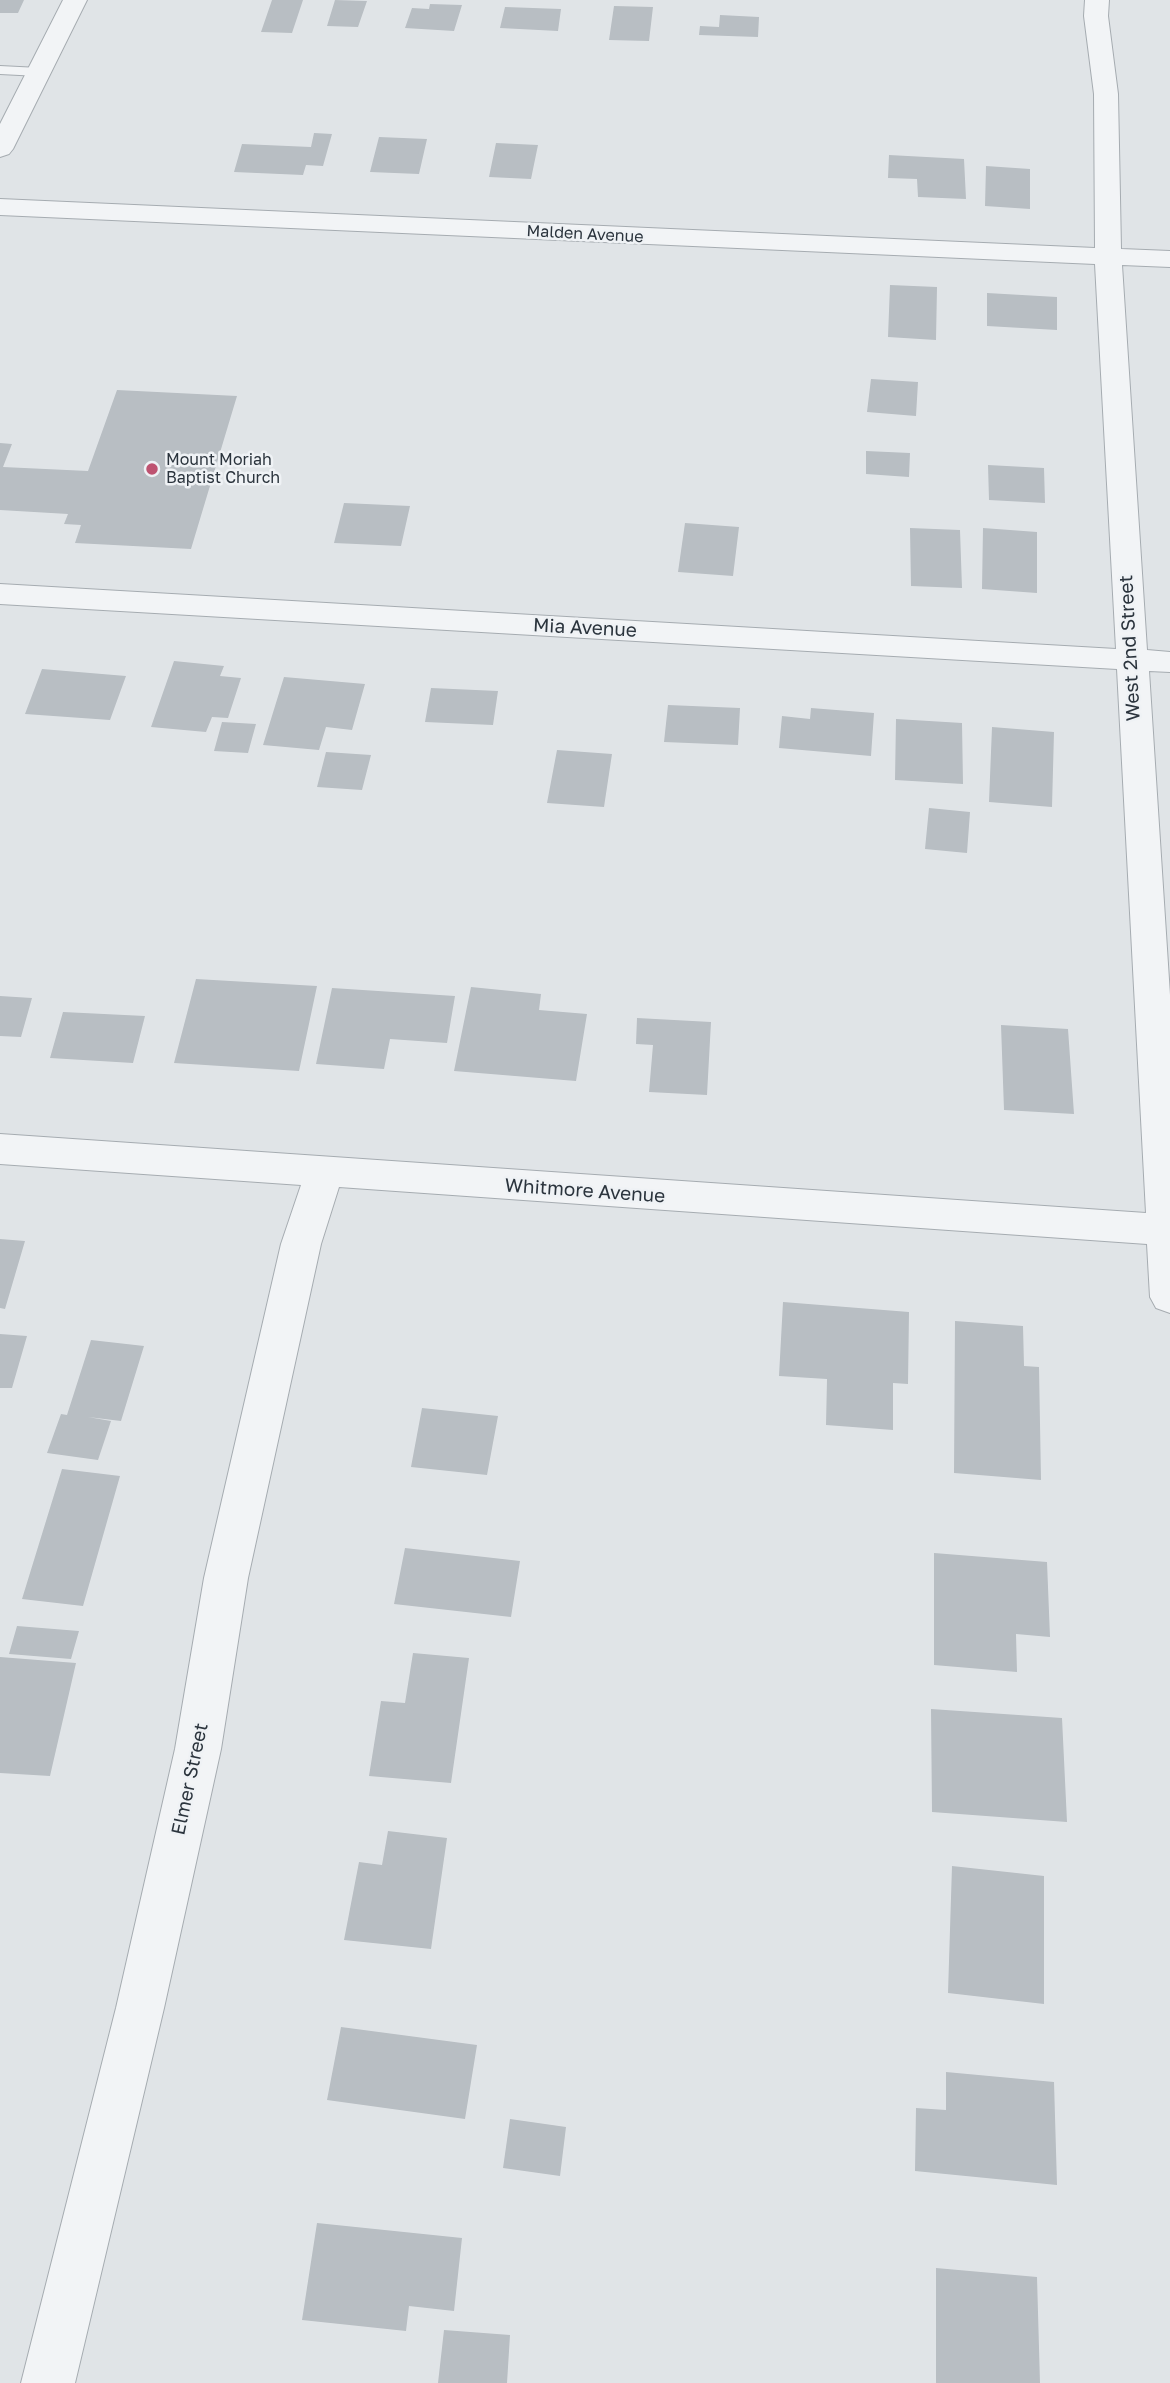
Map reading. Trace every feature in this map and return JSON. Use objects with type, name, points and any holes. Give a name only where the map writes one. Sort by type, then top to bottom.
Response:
[{"type":"street","points":[[0,149],[75,0]]},
{"type":"street","name":"West 2nd Street","points":[[1097,0],[1096,16],[1106,94],[1108,257],[1170,1297]]},
{"type":"street","name":"Malden Avenue","points":[[0,207],[1170,259]]},
{"type":"street","name":"Mia Avenue","points":[[0,594],[1170,662]]},
{"type":"street","name":"Whitmore Avenue","points":[[0,1149],[1168,1230]]},
{"type":"street","name":"Elmer Street","points":[[48,2383],[143,1994],[198,1749],[226,1578],[301,1244],[324,1173]]},
{"type":"lane","points":[[0,70],[38,72]]},
{"type":"building","points":[[0,0],[24,0],[18,13],[0,13]]},
{"type":"building","points":[[272,0],[303,0],[292,33],[261,32]]},
{"type":"building","points":[[335,0],[367,1],[358,27],[327,26]]},
{"type":"building","points":[[430,4],[462,5],[454,31],[405,28],[412,8],[429,9]]},
{"type":"building","points":[[614,6],[653,7],[649,41],[609,40]]},
{"type":"building","points":[[505,7],[561,9],[558,31],[500,28]]},
{"type":"building","points":[[720,15],[759,17],[758,37],[699,35],[700,26],[719,27]]},
{"type":"building","points":[[314,133],[332,134],[323,166],[306,165],[303,175],[234,172],[242,144],[311,147]]},
{"type":"building","points":[[379,137],[427,139],[419,174],[370,172]]},
{"type":"building","points":[[496,143],[538,145],[531,179],[489,177]]},
{"type":"building","points":[[889,155],[964,159],[966,199],[918,197],[917,179],[888,178]]},
{"type":"building","points":[[986,166],[1030,169],[1030,209],[985,206]]},
{"type":"building","points":[[890,285],[937,287],[936,340],[888,337]]},
{"type":"building","points":[[987,293],[1057,297],[1057,330],[987,326]]},
{"type":"building","points":[[871,379],[918,382],[916,416],[867,412]]},
{"type":"building","name":"Mount Moriah Baptist Church","points":[[117,390],[237,396],[191,549],[75,543],[81,525],[64,524],[68,514],[0,510],[0,443],[12,444],[3,467],[88,471]]},
{"type":"building","points":[[866,451],[910,453],[909,477],[866,474]]},
{"type":"building","points":[[988,465],[1044,468],[1045,503],[989,500]]},
{"type":"building","points":[[344,503],[410,506],[401,546],[334,543]]},
{"type":"building","points":[[685,523],[739,527],[733,576],[678,572]]},
{"type":"building","points":[[910,528],[960,530],[962,588],[911,586]]},
{"type":"building","points":[[983,528],[1037,532],[1037,593],[982,589]]},
{"type":"building","points":[[174,661],[224,666],[220,676],[241,678],[228,718],[212,717],[206,732],[151,727]]},
{"type":"building","points":[[42,669],[126,676],[110,720],[25,714]]},
{"type":"building","points":[[284,677],[365,684],[352,730],[326,727],[319,750],[263,745]]},
{"type":"building","points":[[431,688],[498,691],[493,725],[425,722]]},
{"type":"building","points":[[668,705],[740,708],[738,745],[664,742]]},
{"type":"building","points":[[811,708],[874,713],[871,756],[779,748],[782,716],[810,719]]},
{"type":"building","points":[[896,719],[962,723],[963,784],[895,780]]},
{"type":"building","points":[[222,722],[256,724],[248,753],[214,751]]},
{"type":"building","points":[[992,727],[1054,732],[1052,807],[989,802]]},
{"type":"building","points":[[557,750],[612,754],[604,807],[547,803]]},
{"type":"building","points":[[326,752],[371,755],[362,790],[317,787]]},
{"type":"building","points":[[929,808],[970,812],[967,853],[925,849]]},
{"type":"building","points":[[196,979],[317,986],[299,1071],[174,1063]]},
{"type":"building","points":[[471,987],[541,994],[539,1010],[587,1014],[576,1081],[454,1071]]},
{"type":"building","points":[[332,988],[455,996],[447,1043],[390,1039],[384,1069],[316,1064]]},
{"type":"building","points":[[0,996],[32,998],[21,1037],[0,1036]]},
{"type":"building","points":[[63,1012],[145,1016],[133,1063],[50,1058]]},
{"type":"building","points":[[637,1018],[711,1022],[707,1095],[649,1092],[653,1045],[636,1044]]},
{"type":"building","points":[[1001,1025],[1068,1029],[1074,1114],[1004,1110]]},
{"type":"building","points":[[0,1239],[25,1241],[5,1309],[0,1308]]},
{"type":"building","points":[[783,1302],[909,1312],[908,1384],[893,1383],[893,1430],[826,1425],[827,1379],[779,1376]]},
{"type":"building","points":[[955,1321],[1023,1326],[1024,1366],[1039,1367],[1041,1480],[954,1473]]},
{"type":"building","points":[[0,1334],[27,1336],[12,1388],[0,1388]]},
{"type":"building","points":[[91,1340],[144,1346],[121,1421],[88,1417],[111,1421],[98,1460],[47,1453],[61,1414],[67,1415]]},
{"type":"building","points":[[422,1408],[498,1416],[487,1475],[411,1467]]},
{"type":"building","points":[[62,1469],[120,1476],[83,1606],[22,1599]]},
{"type":"building","points":[[405,1548],[520,1561],[511,1617],[394,1604]]},
{"type":"building","points":[[934,1553],[1047,1562],[1050,1637],[1016,1634],[1017,1672],[934,1665]]},
{"type":"building","points":[[17,1626],[79,1631],[71,1659],[9,1654]]},
{"type":"building","points":[[413,1653],[469,1658],[451,1783],[369,1776],[381,1701],[405,1703]]},
{"type":"building","points":[[0,1657],[76,1663],[50,1776],[0,1773]]},
{"type":"building","points":[[931,1709],[1062,1718],[1067,1822],[932,1812]]},
{"type":"building","points":[[388,1831],[447,1838],[431,1949],[344,1940],[359,1862],[382,1865]]},
{"type":"building","points":[[952,1866],[1044,1876],[1044,2004],[948,1993]]},
{"type":"building","points":[[341,2027],[477,2045],[465,2119],[327,2100]]},
{"type":"building","points":[[946,2072],[1054,2082],[1057,2185],[915,2171],[916,2108],[946,2110]]},
{"type":"building","points":[[510,2119],[566,2127],[560,2176],[503,2168]]},
{"type":"building","points":[[317,2223],[462,2238],[454,2311],[409,2306],[406,2331],[302,2320]]},
{"type":"building","points":[[936,2268],[1037,2277],[1040,2383],[936,2383]]},
{"type":"building","points":[[444,2330],[510,2335],[507,2383],[438,2383]]},
{"type":"place","name":"Mount Moriah Baptist Church","points":[[152,469]]}]
